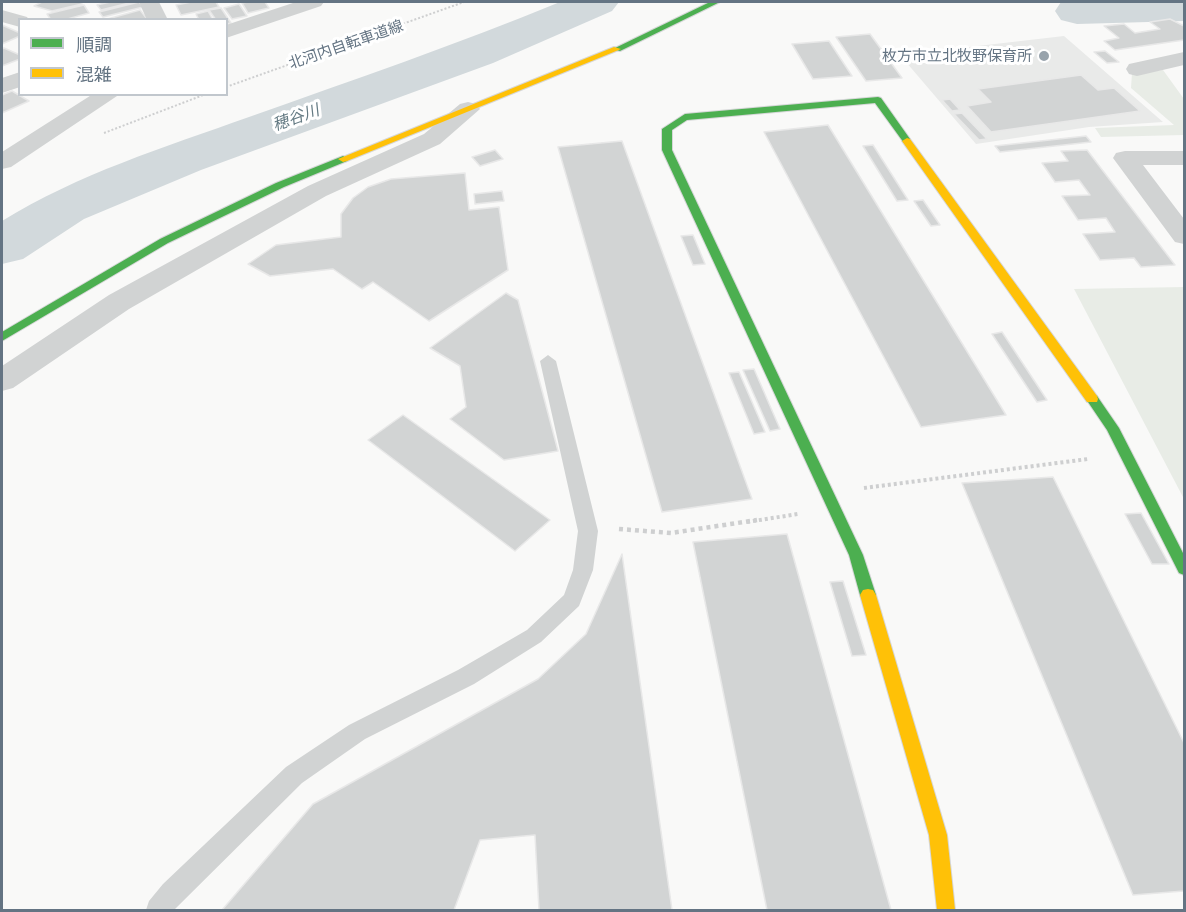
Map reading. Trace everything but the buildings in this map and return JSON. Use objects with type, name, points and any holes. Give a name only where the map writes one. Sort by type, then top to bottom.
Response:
[{"type":"street","points":[[149,2],[157,18]]},
{"type":"street","points":[[228,31],[281,6],[314,2]]},
{"type":"street","points":[[2,337],[164,241],[280,184],[647,37],[716,2]]},
{"type":"street","points":[[2,16],[18,20]]},
{"type":"street","points":[[1137,69],[1185,59]]},
{"type":"street","points":[[2,86],[18,80]]},
{"type":"street","points":[[2,162],[106,96]]},
{"type":"street","points":[[946,910],[938,835],[856,555],[667,150],[667,129],[685,117],[878,100],[1112,428],[1185,569]]},
{"type":"street","points":[[2,381],[119,302],[317,191],[432,139],[468,109]]},
{"type":"street","points":[[1185,158],[1125,158],[1185,236]]},
{"type":"street","points":[[1155,197],[1185,197]]},
{"type":"lane","points":[[158,910],[172,893],[294,775],[357,732],[466,676],[534,636],[572,600],[583,570],[588,531],[548,361]]},
{"type":"path","name":"北河内自転車道線","points":[[228,86],[464,2]]},
{"type":"shaded area","points":[[1064,36],[1163,122],[1089,127],[976,144],[900,55]]},
{"type":"shaded area","points":[[1163,70],[1184,99],[1184,135],[1101,137],[1095,128],[1174,125],[1131,88],[1132,73]]},
{"type":"shaded area","points":[[1184,287],[1184,499],[1074,289]]},
{"type":"waterway","name":"穂谷川","points":[[2,246],[64,207],[182,159],[476,53],[597,2]]},
{"type":"waterway","points":[[1077,11],[1184,8]]},
{"type":"traffic: fast","points":[[617,49],[716,2]]},
{"type":"traffic: fast","points":[[868,595],[856,555],[667,150],[667,129],[685,117],[878,100],[907,141]]},
{"type":"traffic: fast","points":[[2,337],[164,241],[280,185],[343,159]]},
{"type":"traffic: fast","points":[[1092,399],[1112,428],[1184,569]]},
{"type":"traffic: slow","points":[[343,159],[617,49]]},
{"type":"traffic: slow","points":[[907,141],[1092,399]]},
{"type":"traffic: slow","points":[[868,595],[938,835],[946,910]]},
{"type":"place","name":"枚方市立北牧野保育所","points":[[1044,56]]}]
